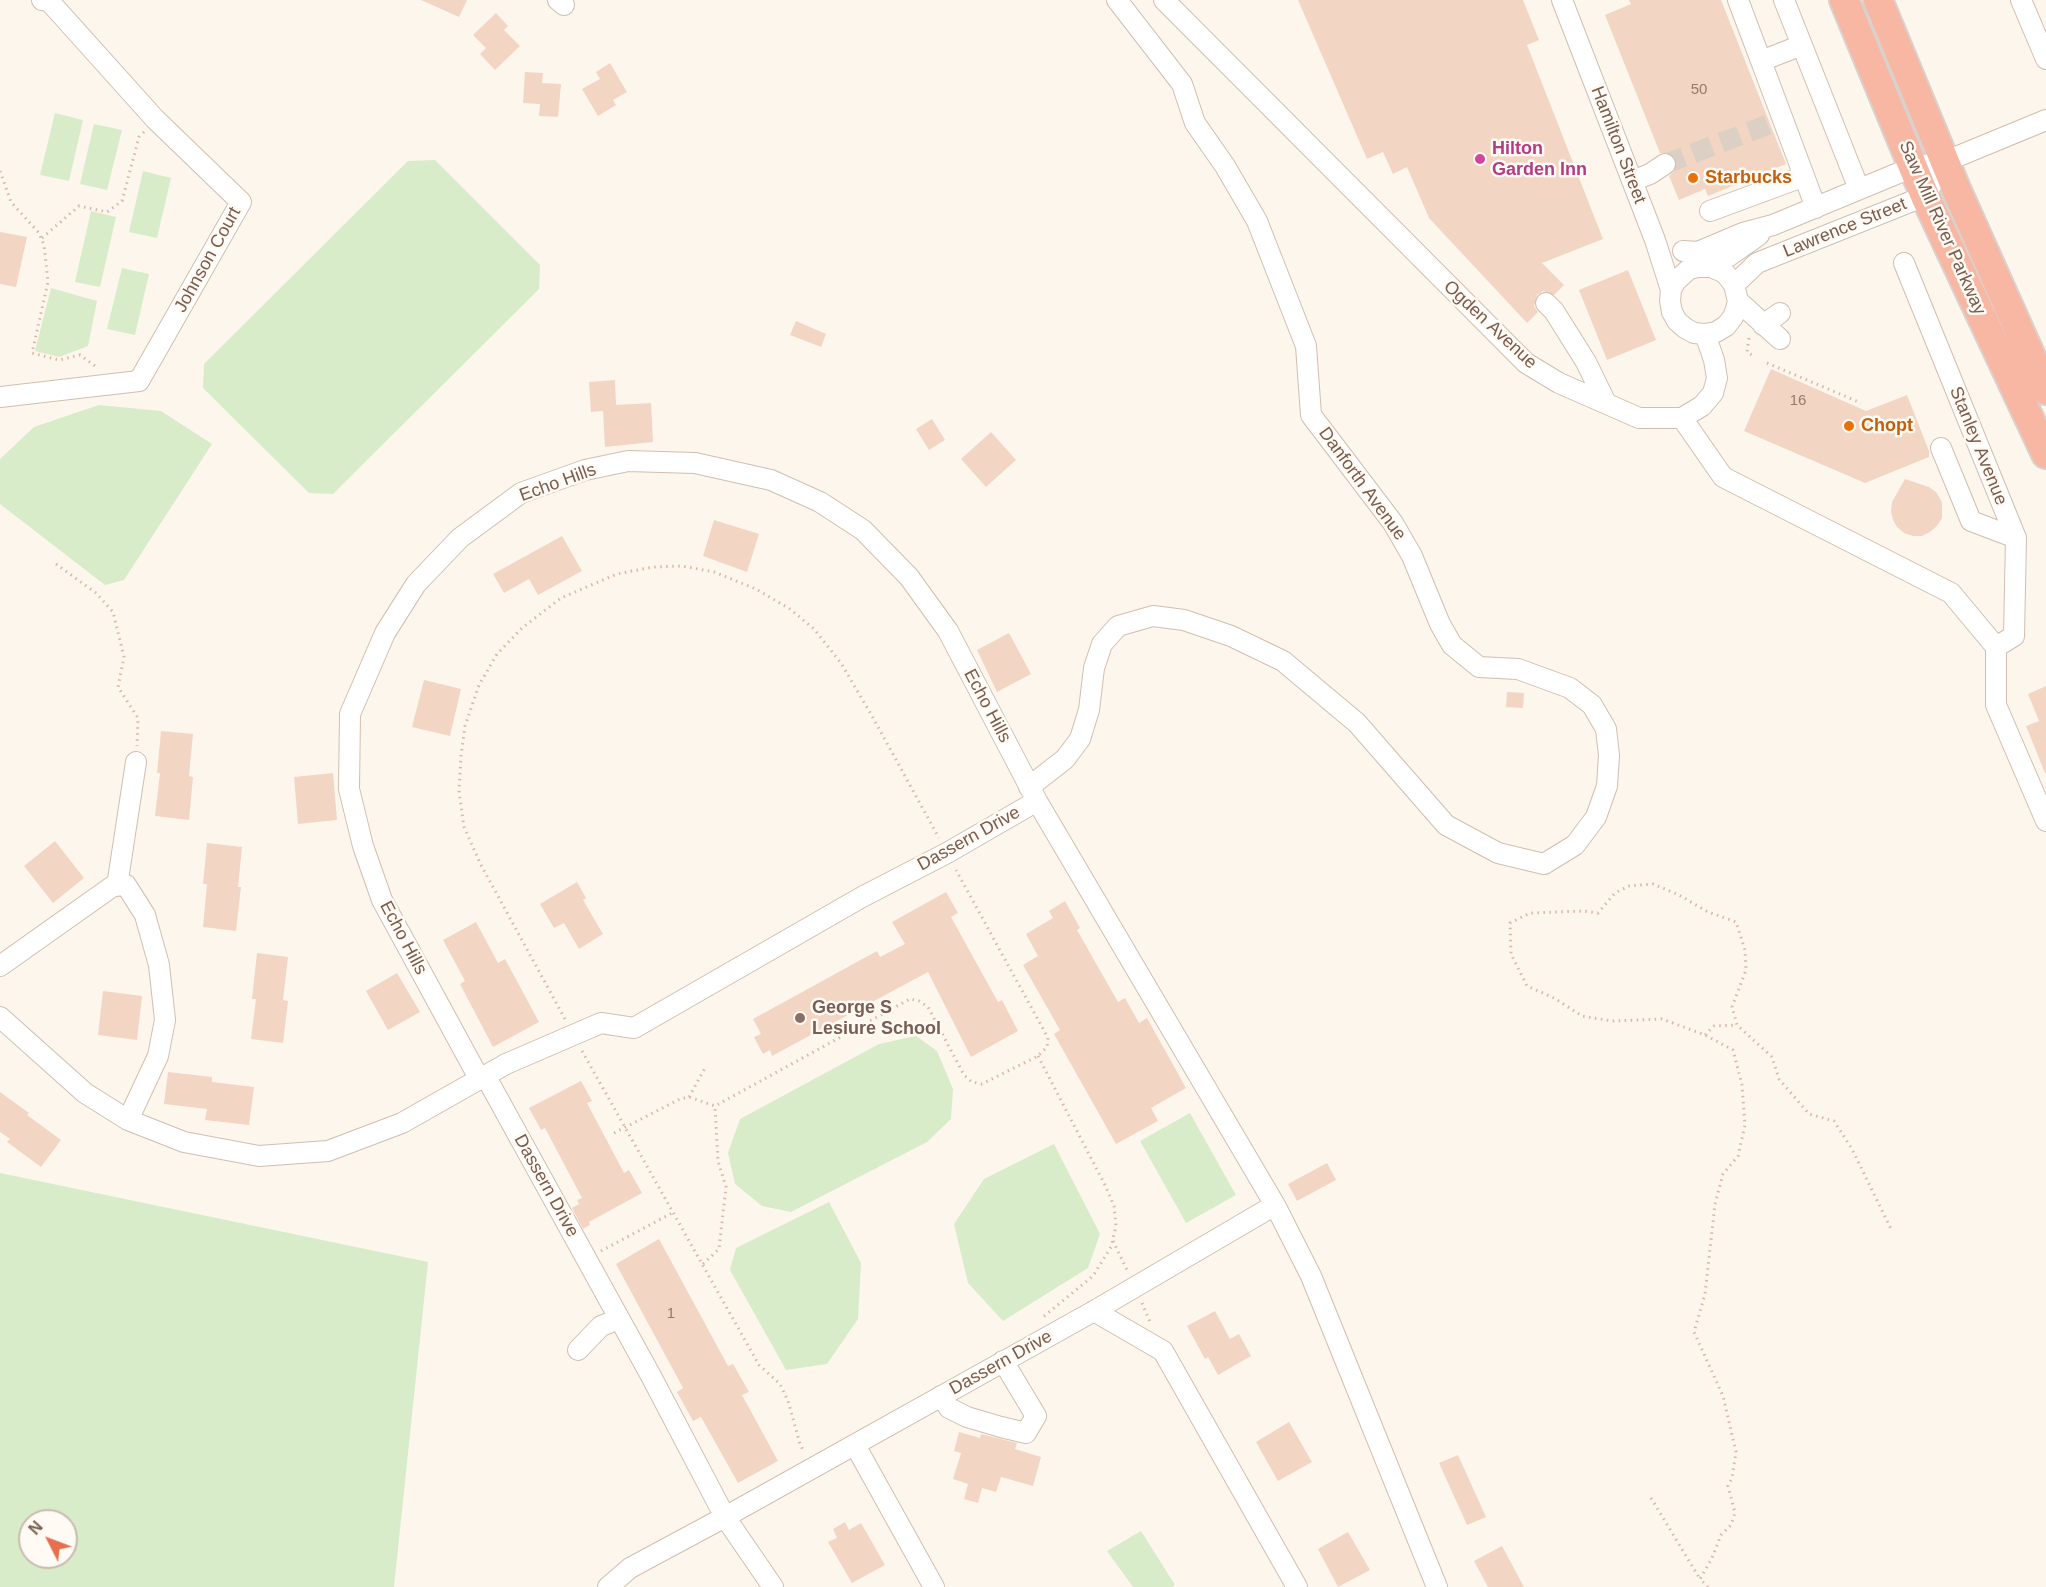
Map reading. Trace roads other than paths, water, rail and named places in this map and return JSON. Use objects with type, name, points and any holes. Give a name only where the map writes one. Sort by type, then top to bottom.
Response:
[{"type":"highway","name":"Saw Mill River Parkway","points":[[1844,0],[1925,196],[2046,454]]},
{"type":"highway","name":"Saw Mill River Parkway","points":[[1878,0],[1944,162],[2046,390]]},
{"type":"street","name":"Johnson Court","points":[[0,397],[139,381],[242,202],[155,119],[49,1],[42,0]]},
{"type":"street","name":"Danforth Avenue","points":[[1033,794],[1080,740],[1089,710],[1094,668],[1102,645],[1118,626],[1153,616],[1184,620],[1231,636],[1283,661],[1357,723],[1446,825],[1498,853],[1544,864],[1575,846],[1596,818],[1607,786],[1609,755],[1606,729],[1592,705],[1570,688],[1518,669],[1479,667],[1452,645],[1440,624],[1412,556],[1394,523],[1311,415],[1306,346],[1257,220],[1225,166],[1195,123],[1182,84],[1117,0]]},
{"type":"street","name":"Ogden Avenue","points":[[1164,0],[1526,363],[1558,382],[1639,418],[1682,418]]},
{"type":"street","name":"Hamilton Street","points":[[1562,0],[1649,224],[1671,290]]},
{"type":"street","points":[[1738,0],[1761,61],[1777,124],[1816,208]]},
{"type":"street","points":[[1784,0],[1859,189]]},
{"type":"street","points":[[2021,0],[2046,59]]},
{"type":"street","points":[[1761,61],[1802,45]]},
{"type":"street","name":"Lawrence Street","points":[[1773,225],[1913,167],[1944,162],[2046,120]]},
{"type":"street","name":"Lawrence Street","points":[[1737,309],[1757,263],[1925,196],[1944,162]]},
{"type":"street","points":[[1632,181],[1650,174],[1665,164]]},
{"type":"street","points":[[1710,211],[1802,177]]},
{"type":"street","points":[[1649,224],[1701,266],[1711,267],[1725,273],[1737,309],[1762,324],[1780,339]]},
{"type":"street","points":[[1683,251],[1698,252],[1743,233],[1773,225]]},
{"type":"street","points":[[1737,309],[1726,326],[1716,332],[1694,333],[1677,321],[1672,312],[1671,290],[1681,275],[1729,256],[1773,225]]},
{"type":"street","name":"Stanley Avenue","points":[[1904,263],[2016,538],[2014,636],[1996,646]]},
{"type":"street","points":[[1546,303],[1554,311],[1586,362],[1606,403]]},
{"type":"street","points":[[1762,324],[1780,313]]},
{"type":"street","points":[[1705,334],[1716,369],[1717,378],[1713,393],[1701,406],[1682,418],[1723,477],[1951,593],[1996,646],[1996,705],[2046,821]]},
{"type":"street","points":[[1941,448],[1971,521],[2016,538]]},
{"type":"street","name":"Echo Hills","points":[[483,1079],[382,900],[363,846],[349,789],[350,714],[385,633],[416,584],[460,537],[521,493],[585,470],[628,461],[695,463],[771,480],[820,502],[862,530],[909,577],[948,631],[1033,794]]},
{"type":"street","points":[[117,885],[136,762]]},
{"type":"street","name":"Dassern Drive","points":[[0,1017],[85,1093],[128,1120],[184,1142],[259,1156],[328,1151],[402,1123],[507,1064],[601,1023],[634,1028],[862,897],[947,853],[1033,794],[1275,1205],[1311,1276],[1437,1587]]},
{"type":"street","points":[[0,966],[113,886],[126,885],[145,915],[159,965],[165,1020],[158,1056],[128,1120]]},
{"type":"street","name":"Dassern Drive","points":[[483,1079],[586,1259],[725,1517],[773,1587]]},
{"type":"street","name":"Dassern Drive","points":[[725,1517],[1094,1311],[1275,1205]]},
{"type":"street","points":[[1094,1311],[1163,1351],[1297,1587]]},
{"type":"street","points":[[578,1350],[601,1326],[619,1319]]},
{"type":"street","points":[[941,1396],[949,1408],[967,1416],[1026,1433],[1035,1416],[1003,1361]]},
{"type":"street","points":[[855,1444],[934,1587]]},
{"type":"street","points":[[608,1587],[630,1568],[725,1517]]},
{"type":"tunnel","points":[[1665,164],[1770,124]]},
{"type":"place","name":"Hilton Garden Inn","points":[[1480,159]]},
{"type":"place","name":"Starbucks","points":[[1693,178]]},
{"type":"place","name":"Chopt","points":[[1849,426]]},
{"type":"place","name":"George S Lesiure School","points":[[800,1018]]}]
